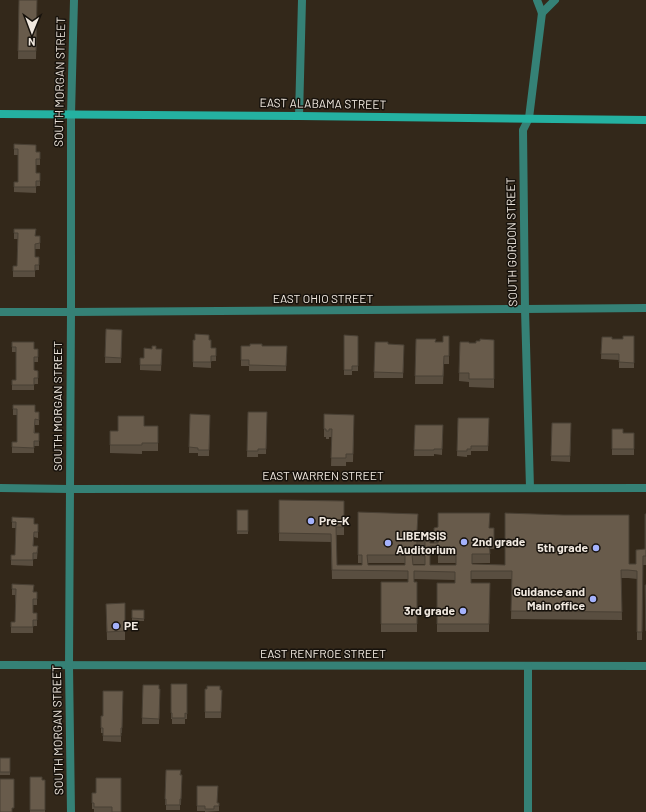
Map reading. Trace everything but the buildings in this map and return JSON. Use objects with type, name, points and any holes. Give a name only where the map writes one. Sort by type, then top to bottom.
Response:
[{"type":"street","name":"SOUTH MORGAN STREET","points":[[71,812],[69,666],[71,312],[70,114],[74,0]]},
{"type":"street","points":[[299,116],[302,0]]},
{"type":"street","name":"SOUTH GORDON STREET","points":[[530,488],[522,130],[529,118],[542,13],[537,0]]},
{"type":"street","points":[[542,13],[555,0]]},
{"type":"street","name":"EAST ALABAMA STREET","points":[[0,114],[646,120]]},
{"type":"street","name":"EAST OHIO STREET","points":[[0,312],[646,308]]},
{"type":"street","name":"EAST WARREN STREET","points":[[0,488],[646,488]]},
{"type":"street","name":"EAST RENFROE STREET","points":[[0,665],[646,666]]},
{"type":"street","points":[[528,666],[528,812]]},
{"type":"place","name":"Pre-K","points":[[311,521]]},
{"type":"place","name":"2nd grade","points":[[464,542]]},
{"type":"place","name":"LIBEMSIS Auditorium","points":[[388,543]]},
{"type":"place","name":"5th grade","points":[[596,548]]},
{"type":"place","name":"Guidance and Main office","points":[[593,599]]},
{"type":"place","name":"3rd grade","points":[[463,611]]},
{"type":"place","name":"PE","points":[[116,626]]}]
